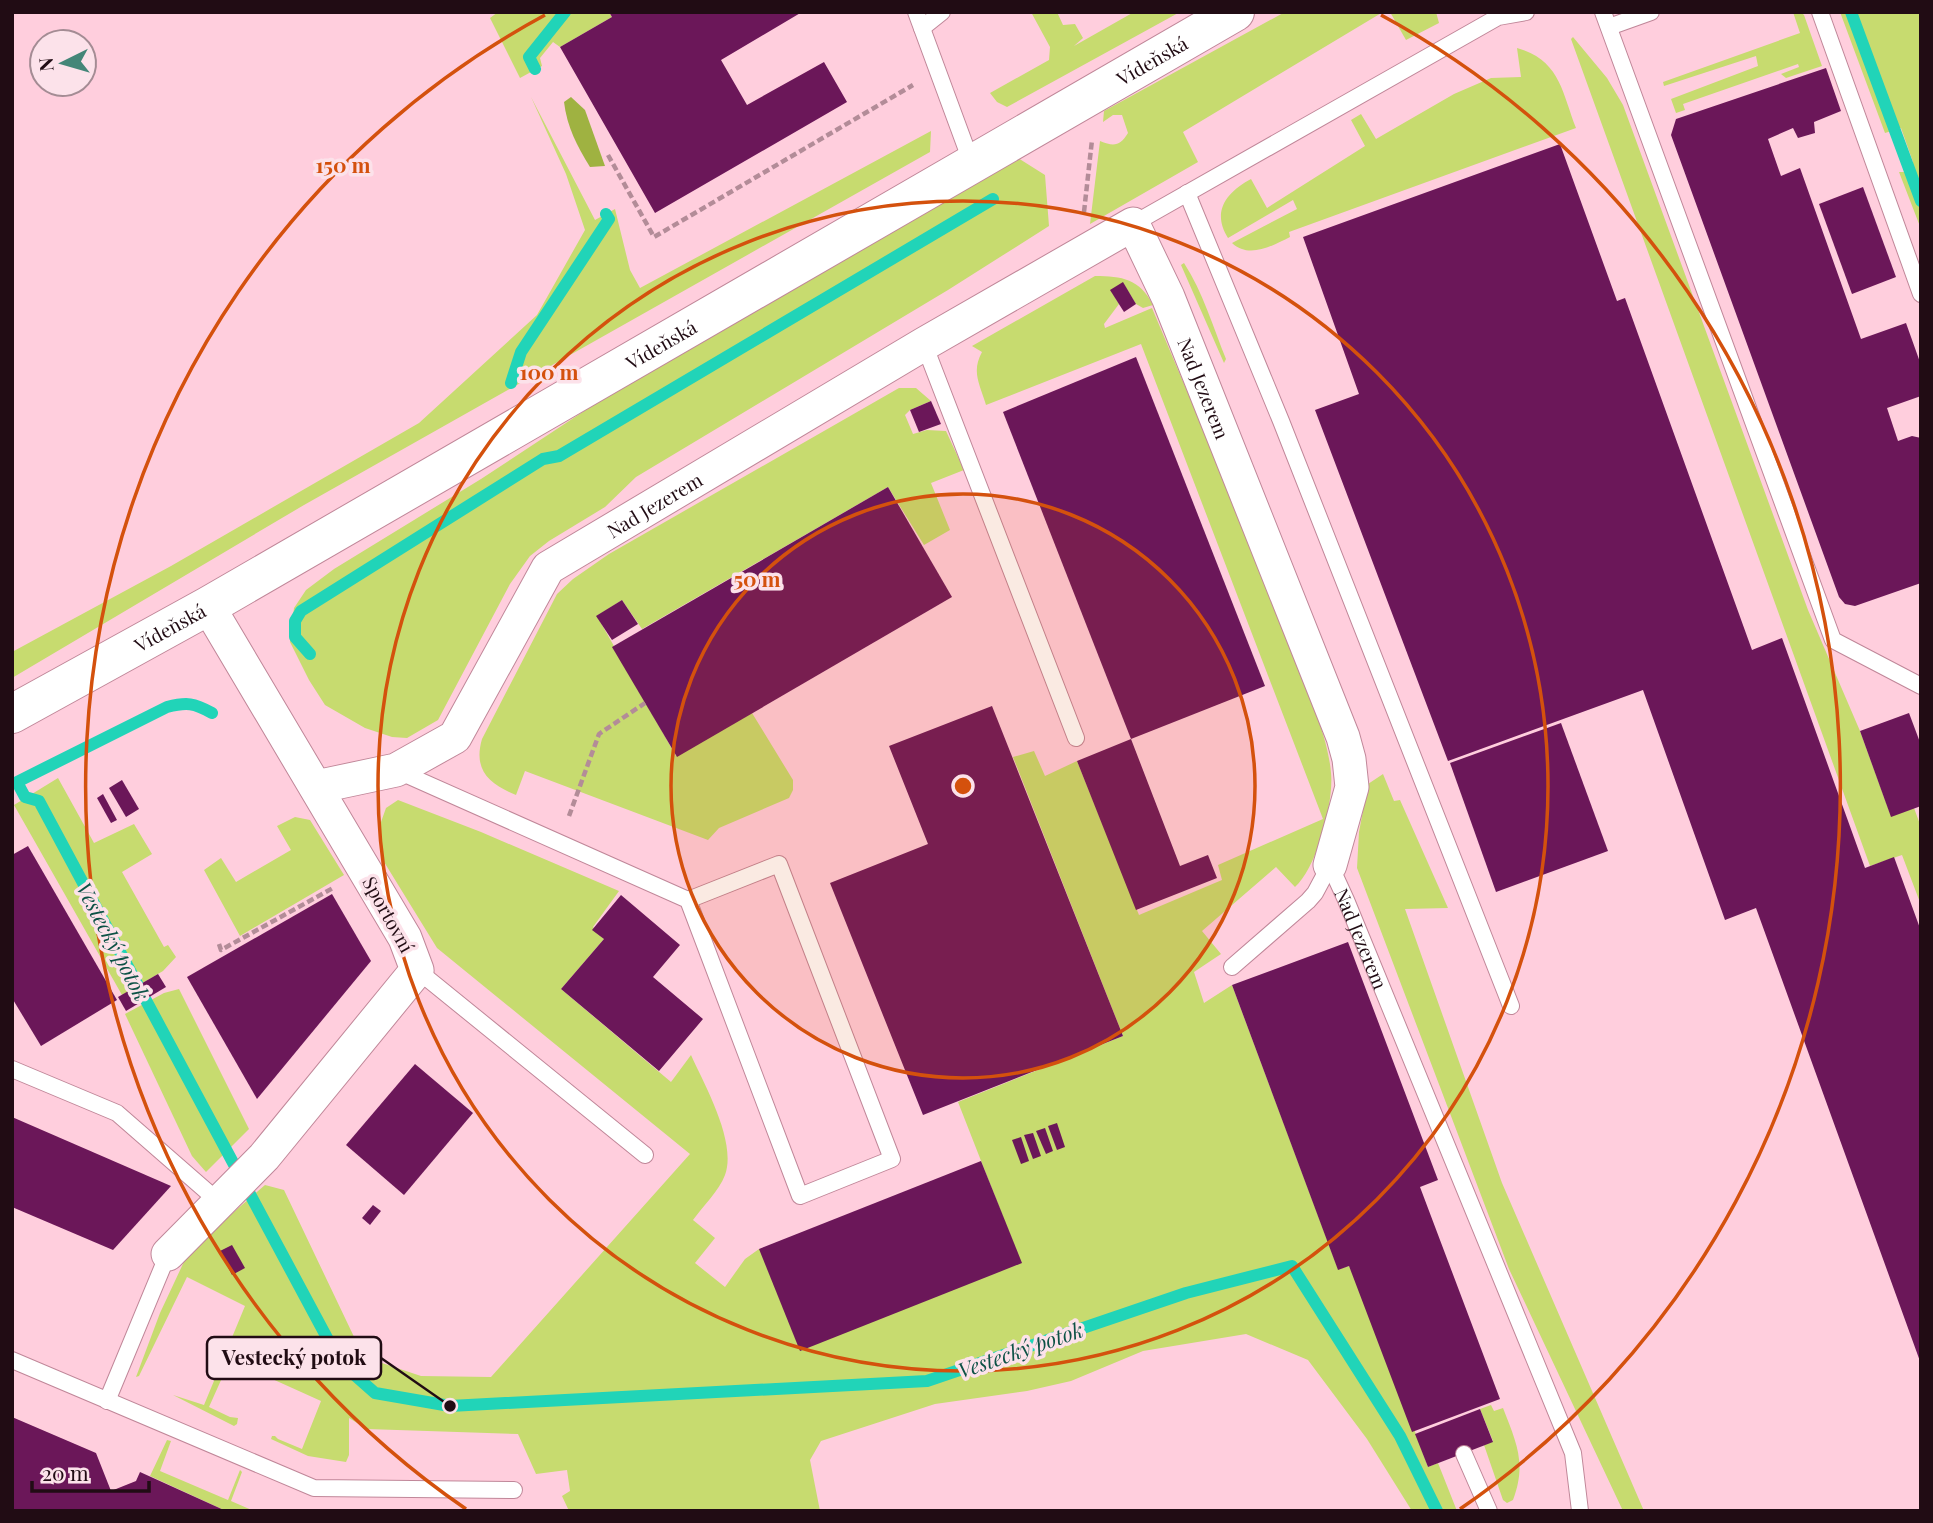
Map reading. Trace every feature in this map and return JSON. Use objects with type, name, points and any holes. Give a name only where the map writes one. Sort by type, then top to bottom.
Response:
[{"type":"main road","name":"Vídeňská","points":[[12,714],[208,606],[1235,12]]},
{"type":"street","name":"Nad Jezerem","points":[[316,788],[396,770],[456,737],[548,568],[924,344],[1133,224],[1168,297],[1343,737],[1352,787],[1330,864]]},
{"type":"street","name":"Sportovní","points":[[168,1254],[264,1157],[417,970],[405,938],[208,606]]},
{"type":"lane","points":[[942,12],[919,20],[972,164]]},
{"type":"lane","points":[[1133,224],[1498,17],[1526,12]]},
{"type":"lane","points":[[1651,12],[1606,19],[1833,640],[1921,686]]},
{"type":"lane","points":[[1820,12],[1921,294]]},
{"type":"lane","points":[[1187,193],[1291,447],[1511,1006]]},
{"type":"lane","points":[[924,344],[1076,738]]},
{"type":"lane","points":[[396,770],[688,900],[779,864],[892,1159],[800,1196],[688,900]]},
{"type":"lane","points":[[1232,967],[1308,901],[1330,864]]},
{"type":"lane","name":"Nad Jezerem","points":[[1330,864],[1573,1453],[1580,1511]]},
{"type":"lane","points":[[417,970],[645,1155]]},
{"type":"lane","points":[[12,1069],[117,1113],[219,1202]]},
{"type":"lane","points":[[107,1401],[168,1254]]},
{"type":"lane","points":[[12,1360],[314,1488],[514,1490]]},
{"type":"lane","points":[[1464,1454],[1489,1511]]},
{"type":"path","points":[[608,155],[654,237],[938,70]]},
{"type":"path","points":[[1079,254],[1098,92]]},
{"type":"path","points":[[559,843],[599,734],[645,703]]},
{"type":"path","points":[[219,944],[221,950],[365,871]]},
{"type":"green space","points":[[498,12],[609,12],[612,17],[560,47],[553,42],[540,58],[542,66],[520,78],[490,18]]},
{"type":"green space","points":[[1031,12],[1057,12],[1063,25],[1075,24],[1083,38],[1074,46],[1134,12],[1180,12],[1007,107],[997,102],[990,93],[1049,60],[1050,47]]},
{"type":"green space","points":[[1285,12],[1383,12],[1183,132],[1198,162],[1090,224],[1100,141],[1116,144],[1128,133],[1122,115],[1113,115],[1103,122],[1104,111]]},
{"type":"green space","points":[[1390,12],[1436,12],[1439,23],[1406,40]]},
{"type":"green space","points":[[1793,12],[1801,12],[1804,15],[1822,66],[1786,78],[1781,74],[1799,67],[1798,64],[1683,104],[1685,110],[1676,113],[1671,99],[1758,66],[1756,56],[1664,86],[1663,82],[1800,33]]},
{"type":"green space","points":[[1840,12],[1921,12],[1921,229],[1899,172],[1909,172],[1913,162],[1901,128],[1885,133]]},
{"type":"green space","points":[[1573,37],[1607,78],[1623,105],[1808,610],[1860,731],[1891,816],[1914,808],[1921,827],[1921,905],[1902,855],[1870,866],[1571,39]]},
{"type":"green space","points":[[1517,48],[1531,53],[1551,69],[1563,90],[1576,128],[1289,232],[1290,237],[1268,247],[1253,251],[1239,248],[1232,243],[1297,209],[1293,200],[1228,238],[1223,228],[1221,211],[1229,196],[1242,184],[1251,179],[1267,208],[1365,146],[1351,120],[1361,114],[1376,139],[1454,94],[1491,78],[1521,77]]},
{"type":"green space","points":[[531,97],[595,220],[615,209],[630,270],[640,288],[931,131],[930,152],[304,505],[12,678],[12,652],[171,566],[419,423],[537,315],[585,230],[566,174]]},
{"type":"green space","points":[[571,97],[585,110],[605,166],[590,167],[577,144],[564,102]]},
{"type":"green space","points":[[1018,158],[1045,175],[1049,226],[948,290],[636,477],[605,507],[549,541],[530,556],[510,584],[438,720],[407,738],[392,737],[365,728],[325,705],[290,642],[294,608],[306,590],[334,569],[481,479],[666,357]]},
{"type":"green space","points":[[1184,263],[1207,310],[1226,359],[1224,363],[1181,265]]},
{"type":"green space","points":[[1095,276],[1122,278],[1136,284],[1153,305],[1143,308],[1136,304],[1123,283],[1111,290],[1119,304],[1104,324],[1105,328],[1152,308],[1260,565],[1316,712],[1329,758],[1331,785],[1327,817],[1317,850],[1303,878],[1295,887],[1276,867],[1202,931],[1221,954],[1194,972],[1204,1003],[1232,985],[1338,1269],[1349,1266],[1370,1309],[1428,1467],[1438,1463],[1457,1511],[1412,1511],[1367,1439],[1308,1360],[1246,1334],[1143,1351],[1071,1381],[1027,1391],[935,1404],[821,1441],[810,1460],[820,1511],[569,1511],[562,1496],[570,1491],[567,1470],[536,1474],[518,1434],[367,1429],[349,1418],[349,1455],[346,1462],[308,1456],[271,1439],[275,1436],[302,1449],[321,1401],[230,1360],[209,1407],[238,1418],[234,1426],[173,1395],[204,1405],[245,1306],[187,1277],[139,1376],[136,1377],[160,1313],[189,1251],[265,1185],[284,1190],[356,1341],[373,1360],[421,1376],[491,1377],[690,1154],[437,948],[381,857],[381,822],[386,808],[398,800],[619,891],[593,927],[604,939],[561,989],[671,1082],[691,1055],[718,1114],[728,1162],[719,1187],[693,1220],[715,1238],[695,1263],[725,1287],[745,1259],[759,1249],[1021,1263],[958,1102],[1123,1036],[1013,757],[1034,751],[1045,776],[1077,761],[1139,915],[1222,880],[1218,865],[1323,819],[1141,344],[986,405],[977,372],[982,352],[972,346]]},
{"type":"green space","points":[[899,388],[916,388],[931,401],[905,415],[913,434],[927,430],[946,431],[964,470],[931,483],[950,530],[924,545],[888,487],[642,629],[622,600],[597,616],[676,756],[752,713],[793,780],[793,790],[789,798],[719,828],[708,840],[525,771],[516,795],[491,781],[480,759],[482,739],[557,594],[573,579],[609,554]]},
{"type":"green space","points":[[1383,774],[1394,801],[1400,800],[1448,908],[1405,909],[1502,1183],[1644,1511],[1623,1511],[1509,1269],[1357,868],[1359,832],[1368,784]]},
{"type":"green space","points":[[58,778],[94,843],[134,824],[152,854],[122,872],[164,947],[168,945],[176,957],[163,971],[122,995],[14,805]]},
{"type":"green space","points":[[295,817],[310,820],[344,875],[240,936],[204,870],[221,858],[236,882],[291,850],[277,826]]},
{"type":"green space","points":[[179,989],[249,1129],[206,1172],[192,1156],[125,1014],[164,993]]},
{"type":"green space","points":[[1491,1405],[1494,1411],[1503,1408],[1518,1453],[1517,1487],[1513,1500],[1507,1503],[1503,1500],[1484,1445],[1493,1441],[1480,1409]]},
{"type":"green space","points":[[167,1440],[171,1441],[160,1471],[228,1500],[240,1470],[242,1472],[231,1501],[254,1511],[226,1511],[150,1476]]},
{"type":"building","points":[[609,12],[802,12],[721,60],[747,105],[824,62],[847,102],[655,213],[560,47],[612,17]]},
{"type":"building","points":[[1826,68],[1841,111],[1814,122],[1815,133],[1798,138],[1793,128],[1768,139],[1781,176],[1800,168],[1861,339],[1906,323],[1921,365],[1921,396],[1887,408],[1898,441],[1912,436],[1921,438],[1921,583],[1855,606],[1845,604],[1839,597],[1671,135],[1676,119]]},
{"type":"building","points":[[1560,144],[1617,301],[1625,298],[1752,650],[1782,638],[1865,868],[1894,857],[1921,931],[1921,1364],[1756,908],[1725,920],[1643,690],[1448,761],[1315,410],[1359,394],[1303,237]]},
{"type":"building","points":[[1863,187],[1896,277],[1852,294],[1819,204]]},
{"type":"building","points":[[1123,282],[1136,304],[1124,312],[1110,290]]},
{"type":"building","points":[[1136,357],[1265,686],[1131,739],[1003,412]]},
{"type":"building","points":[[931,401],[941,424],[919,432],[910,410]]},
{"type":"building","points":[[888,487],[952,597],[677,757],[612,647]]},
{"type":"building","points":[[622,600],[638,624],[612,640],[596,616]]},
{"type":"building","points":[[992,706],[1123,1036],[923,1115],[830,883],[928,844],[889,746]]},
{"type":"building","points":[[1909,713],[1921,745],[1921,806],[1891,817],[1860,731]]},
{"type":"building","points":[[1561,723],[1608,851],[1496,892],[1450,763]]},
{"type":"building","points":[[1131,739],[1180,866],[1208,855],[1217,878],[1136,910],[1077,761]]},
{"type":"building","points":[[122,780],[139,809],[126,817],[109,788]]},
{"type":"building","points":[[103,794],[117,820],[111,823],[97,798]]},
{"type":"building","points":[[28,846],[117,1000],[41,1046],[12,998],[12,855]]},
{"type":"building","points":[[332,894],[371,961],[257,1099],[187,977]]},
{"type":"building","points":[[621,895],[680,945],[653,977],[703,1019],[659,1071],[561,989],[604,939],[592,930]]},
{"type":"building","points":[[1348,942],[1438,1180],[1420,1187],[1500,1399],[1412,1432],[1349,1266],[1338,1270],[1232,985]]},
{"type":"building","points":[[158,974],[166,987],[126,1011],[118,997]]},
{"type":"building","points":[[415,1064],[473,1113],[404,1195],[346,1145]]},
{"type":"building","points":[[12,1117],[171,1186],[113,1250],[12,1207]]},
{"type":"building","points":[[1057,1123],[1065,1147],[1057,1150],[1048,1126]]},
{"type":"building","points":[[1045,1128],[1053,1151],[1046,1154],[1036,1131]]},
{"type":"building","points":[[1033,1133],[1041,1156],[1033,1159],[1024,1135]]},
{"type":"building","points":[[1021,1137],[1029,1161],[1021,1164],[1012,1140]]},
{"type":"building","points":[[981,1161],[1022,1263],[800,1351],[759,1249]]},
{"type":"building","points":[[373,1205],[381,1211],[370,1225],[362,1218]]},
{"type":"building","points":[[232,1245],[245,1268],[232,1275],[220,1251]]},
{"type":"building","points":[[1480,1409],[1493,1442],[1428,1467],[1415,1434]]},
{"type":"building","points":[[12,1417],[96,1453],[111,1491],[136,1481],[140,1472],[226,1511],[12,1511]]},
{"type":"waterway","points":[[535,69],[529,57],[565,12]]},
{"type":"waterway","points":[[1851,12],[1921,201]]},
{"type":"waterway","points":[[310,654],[295,637],[295,621],[301,611],[543,459],[559,456],[993,199]]},
{"type":"waterway","points":[[511,383],[521,352],[609,219],[606,214]]},
{"type":"waterway","name":"Vestecký potok","points":[[212,713],[190,704],[167,707],[17,782],[25,797],[39,801],[340,1362],[375,1393],[450,1406],[927,1381],[1186,1293],[1292,1266],[1400,1436],[1437,1511]]},
{"type":"place","name":"Vestecký potok","points":[[450,1406]]}]
